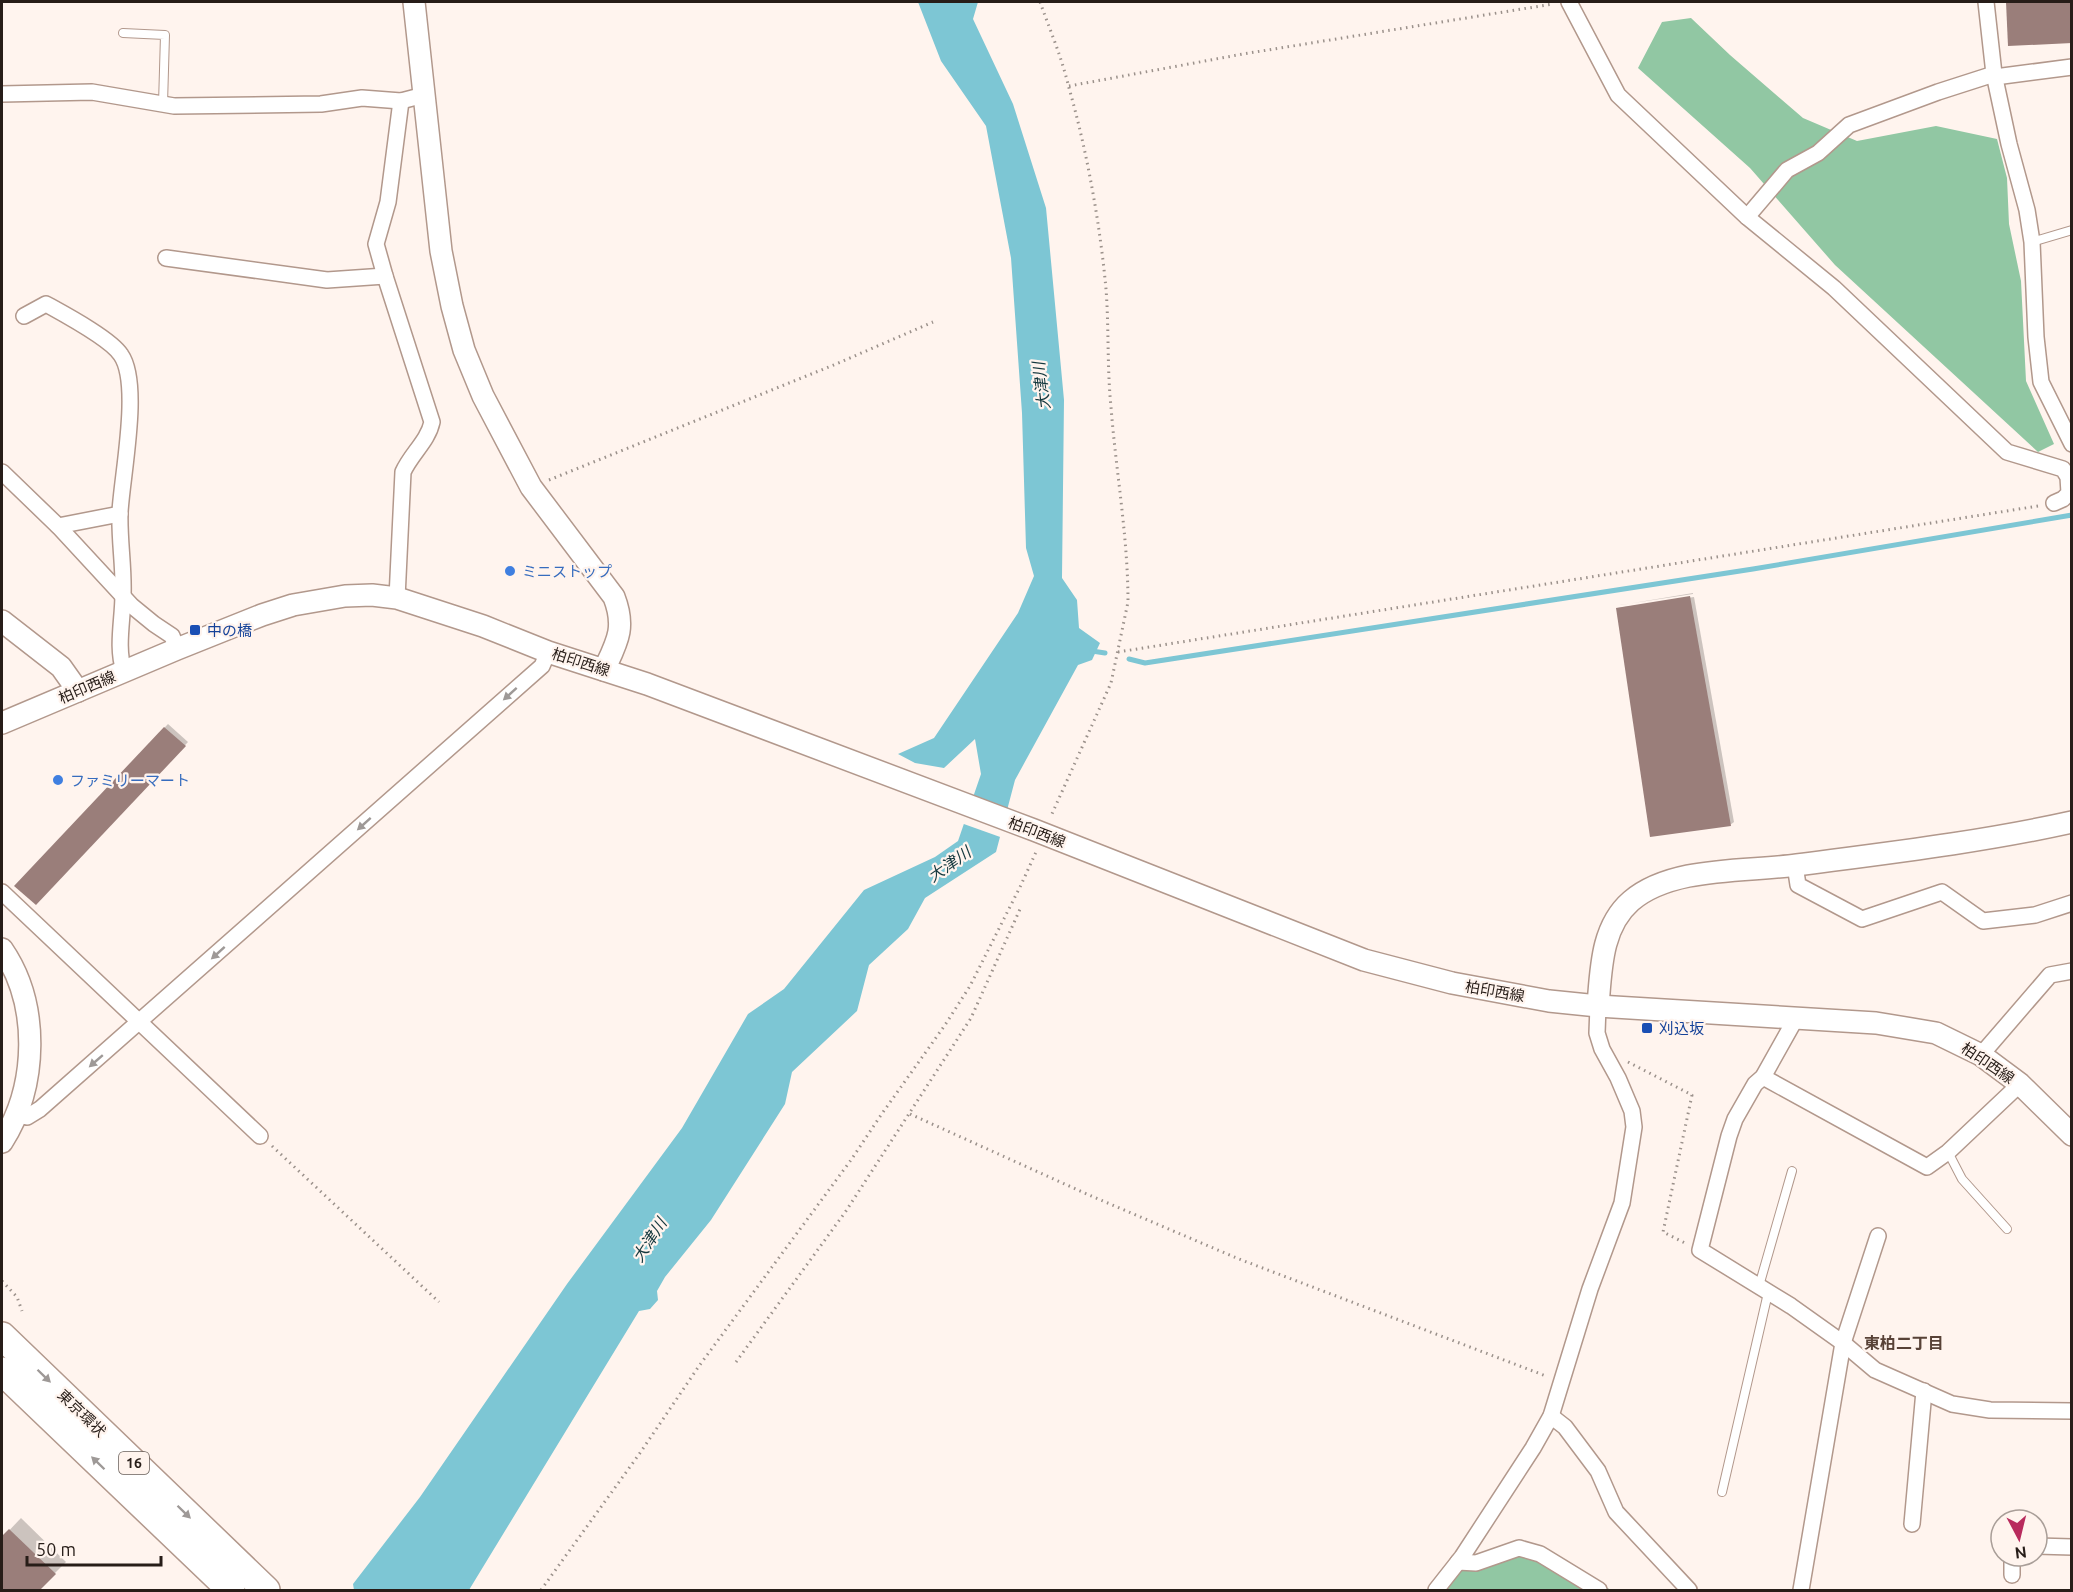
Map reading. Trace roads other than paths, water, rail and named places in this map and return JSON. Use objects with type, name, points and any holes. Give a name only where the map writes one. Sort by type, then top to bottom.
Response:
[{"type":"highway","name":"東京環状","points":[[2,1336],[266,1590]]},
{"type":"highway","name":"東京環状","points":[[2,1371],[231,1590]]},
{"type":"main road","points":[[414,2],[441,251],[464,350],[483,396],[531,487],[603,581],[616,604],[621,626],[618,641],[604,670]]},
{"type":"main road","name":"柏印西線","points":[[2,723],[177,649],[293,605],[345,596],[372,595],[397,598],[444,612],[548,652],[647,684],[1039,832],[1364,960],[1409,974],[1549,1001],[1876,1023],[1936,1033],[1981,1055],[2020,1084],[2072,1135]]},
{"type":"main road","points":[[2,621],[61,667],[78,691]]},
{"type":"main road","points":[[1598,1006],[1601,961],[1608,936],[1617,917],[1645,890],[1662,883],[1683,877],[1795,865],[1995,836],[2072,822]]},
{"type":"main road","points":[[2,949],[19,983],[26,1005],[29,1059],[16,1113],[2,1142]]},
{"type":"street","points":[[1562,2],[1618,96],[1747,217],[1834,288],[2007,452],[2067,467],[2068,493],[2064,499],[2054,503]]},
{"type":"street","points":[[1986,2],[1994,76],[2027,210],[2032,242],[2036,337],[2041,382],[2072,444]]},
{"type":"street","points":[[1747,217],[1786,170],[1818,153],[1849,125],[1938,92],[1994,76],[2072,67]]},
{"type":"street","points":[[2,94],[93,92],[174,106],[321,104],[362,98],[401,101],[424,95]]},
{"type":"street","points":[[397,598],[404,472],[407,462],[430,431],[432,422],[376,244],[388,202],[401,101]]},
{"type":"street","points":[[166,258],[327,280],[385,276]]},
{"type":"street","points":[[24,316],[46,304],[82,325],[120,352],[126,363],[130,400],[120,514],[123,595],[120,658],[124,671]]},
{"type":"street","points":[[2,472],[58,526],[132,606],[172,636],[177,649]]},
{"type":"street","points":[[58,526],[120,514]]},
{"type":"street","points":[[16,1113],[27,1117],[40,1109],[140,1023],[542,666],[548,652]]},
{"type":"street","points":[[1795,865],[1798,885],[1862,919],[1942,892],[1983,921],[2035,915],[2072,903]]},
{"type":"street","points":[[2,892],[261,1136]]},
{"type":"street","points":[[1981,1055],[2050,975],[2072,971]]},
{"type":"street","points":[[1436,1590],[1458,1562],[1533,1448],[1551,1416],[1590,1289],[1622,1203],[1634,1127],[1632,1111],[1597,1034],[1598,1006]]},
{"type":"street","points":[[1796,1018],[1763,1077],[1755,1084],[1735,1119],[1700,1250],[1843,1343],[1875,1370],[1952,1404],[1990,1410],[2072,1411]]},
{"type":"street","points":[[1763,1077],[1927,1167],[1947,1152],[2020,1084]]},
{"type":"street","points":[[1801,1590],[1843,1343],[1878,1236]]},
{"type":"street","points":[[1912,1524],[1924,1391]]},
{"type":"street","points":[[1551,1416],[1565,1427],[1598,1471],[1616,1512],[1689,1590]]},
{"type":"street","points":[[2049,1546],[2072,1547]]},
{"type":"street","points":[[1458,1562],[1476,1563],[1519,1548],[1540,1554],[1599,1590]]},
{"type":"street","points":[[2012,1568],[2012,1575]]},
{"type":"lane","points":[[123,33],[165,35],[163,104]]},
{"type":"lane","points":[[2032,242],[2072,230]]},
{"type":"lane","points":[[1947,1152],[1962,1179],[2007,1229]]},
{"type":"lane","points":[[1722,1492],[1763,1289],[1792,1171]]},
{"type":"water","name":"大津川","points":[[918,2],[978,2],[973,19],[1013,104],[1046,208],[1064,400],[1062,578],[1077,600],[1079,628],[1100,643],[1092,660],[1078,665],[1015,780],[996,852],[925,898],[908,929],[869,965],[857,1011],[792,1072],[785,1104],[711,1220],[665,1277],[657,1291],[658,1300],[650,1309],[639,1311],[469,1590],[354,1590],[353,1584],[420,1497],[567,1284],[682,1128],[748,1014],[784,989],[864,890],[935,857],[958,841],[981,774],[975,739],[944,768],[915,763],[898,754],[934,738],[1018,613],[1034,576],[1026,548],[1022,413],[1011,258],[986,126],[941,61]]},
{"type":"waterway","points":[[1129,659],[1145,663],[1753,569],[2072,515]]},
{"type":"waterway","points":[[1092,651],[1105,653]]},
{"type":"place","name":"ミニストップ","points":[[510,571]]},
{"type":"place","name":"中の橋","points":[[195,630]]},
{"type":"place","name":"ファミリーマート","points":[[58,780]]},
{"type":"place","name":"刈込坂","points":[[1647,1028]]},
{"type":"district","name":"東柏二丁目","points":[[1904,1343]]}]
